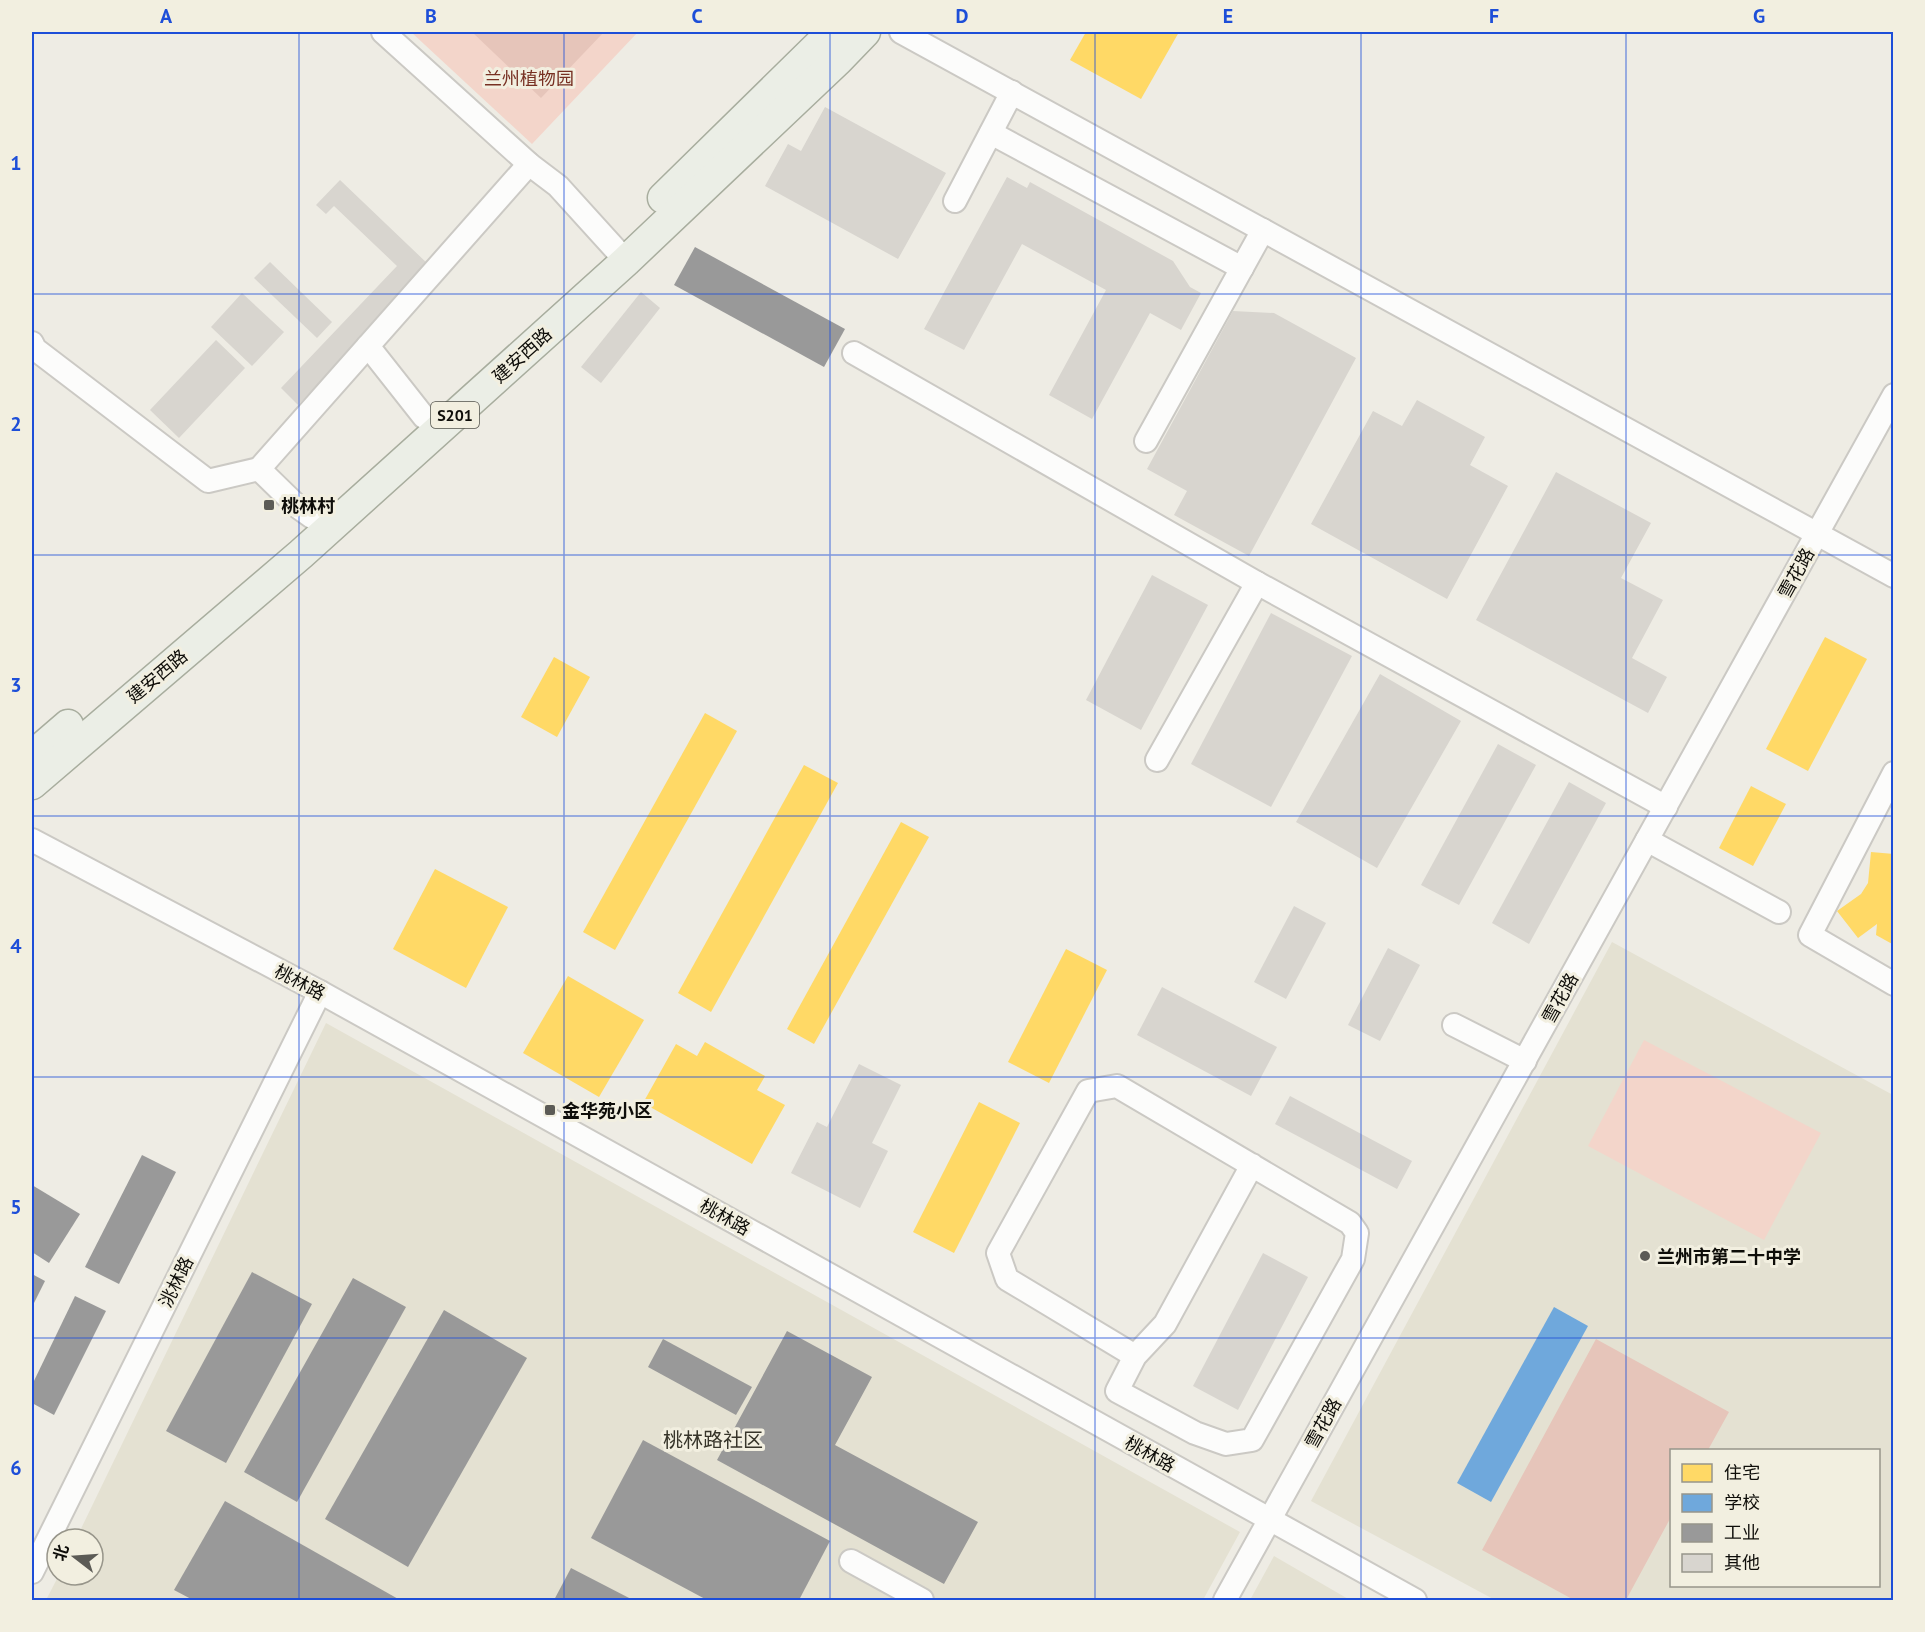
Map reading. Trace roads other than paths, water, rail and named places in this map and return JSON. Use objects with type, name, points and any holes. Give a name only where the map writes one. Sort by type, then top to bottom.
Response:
[{"type":"main road","name":"建安西路","points":[[32,756],[312,517],[424,417],[620,254],[831,32]]},
{"type":"main road","name":"建安西路","points":[[32,784],[301,554],[620,254],[830,68],[865,32]]},
{"type":"street","points":[[383,32],[529,164],[558,186],[620,254]]},
{"type":"street","points":[[901,32],[1893,576]]},
{"type":"street","points":[[955,201],[1012,92]]},
{"type":"street","points":[[991,133],[1242,268]]},
{"type":"street","points":[[32,343],[35,349],[208,481],[259,469],[529,164]]},
{"type":"street","points":[[1146,441],[1263,230]]},
{"type":"street","points":[[368,346],[424,417]]},
{"type":"street","points":[[854,353],[1257,583],[1666,807]]},
{"type":"street","name":"雪花路","points":[[1225,1600],[1818,535],[1893,395]]},
{"type":"street","points":[[259,469],[298,507],[312,517]]},
{"type":"street","points":[[1157,760],[1257,583]]},
{"type":"street","points":[[1892,780],[1810,935],[1893,984]]},
{"type":"street","name":"桃林路","points":[[32,840],[320,992],[1415,1600]]},
{"type":"street","points":[[1647,840],[1779,912]]},
{"type":"street","name":"洮林路","points":[[32,1572],[320,992]]},
{"type":"street","points":[[1454,1025],[1525,1061]]},
{"type":"street","points":[[1117,1391],[1205,1437],[1226,1444],[1252,1440],[1353,1259],[1357,1233],[1350,1223],[1117,1086],[1088,1091],[998,1253],[1006,1279],[1135,1356]]},
{"type":"street","points":[[1099,1425],[1135,1356],[1165,1324],[1252,1165]]},
{"type":"street","points":[[1180,1297],[1174,1286],[1213,1218]]},
{"type":"street","points":[[851,1562],[922,1600]]},
{"type":"place","name":"桃林村","points":[[269,505]]},
{"type":"place","name":"金华苑小区","points":[[550,1110]]},
{"type":"place","name":"兰州市第二十中学","points":[[1645,1256]]},
{"type":"district","name":"桃林路社区","points":[[713,1440]]},
{"type":"park label","name":"兰州植物园","points":[[529,78]]}]
